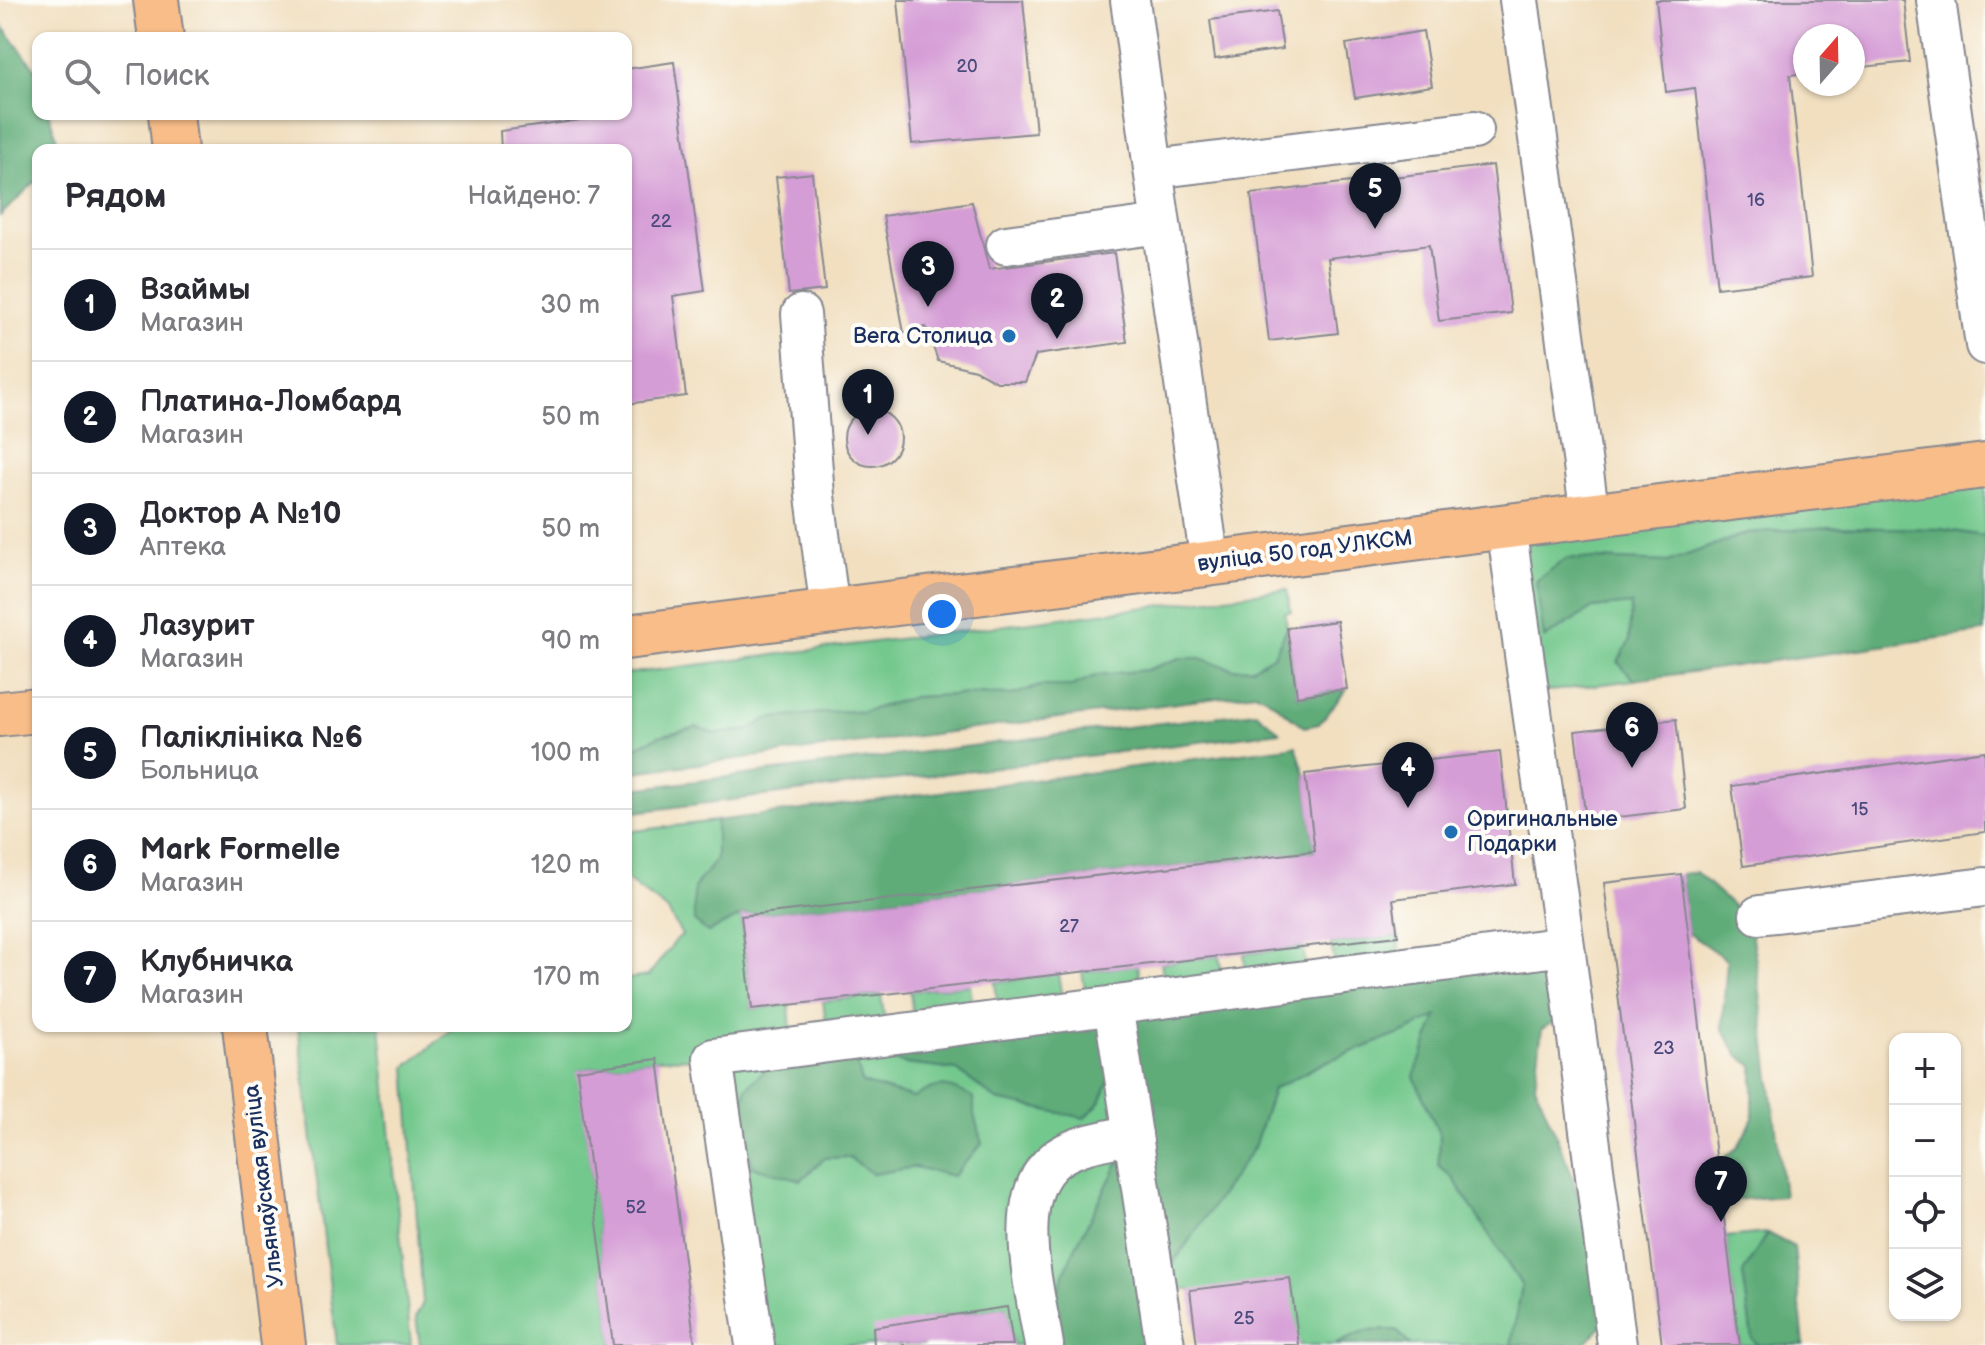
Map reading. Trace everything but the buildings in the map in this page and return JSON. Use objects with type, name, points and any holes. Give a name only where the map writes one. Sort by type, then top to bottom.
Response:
[{"type":"main road","points":[[156,0],[160,32]]},
{"type":"main road","points":[[172,120],[174,144]]},
{"type":"main road","name":"вуліца 50 год УЛКСМ","points":[[632,636],[1985,466]]},
{"type":"main road","points":[[0,714],[32,711]]},
{"type":"main road","name":"Ульянаўская вуліца","points":[[246,1032],[283,1345]]},
{"type":"lane","points":[[1130,0],[1210,563]]},
{"type":"lane","points":[[1519,0],[1590,516]]},
{"type":"lane","points":[[1936,0],[1985,345]]},
{"type":"lane","points":[[1153,169],[1474,130]]},
{"type":"lane","points":[[1006,245],[1161,224]]},
{"type":"lane","points":[[801,314],[815,496],[830,611]]},
{"type":"lane","points":[[1506,526],[1617,1345]]},
{"type":"lane","points":[[1759,915],[1985,887]]},
{"type":"lane","points":[[755,1345],[713,1058],[1565,946]]},
{"type":"lane","points":[[1113,1005],[1165,1345]]},
{"type":"lane","points":[[1044,1345],[1028,1249],[1030,1201],[1039,1180],[1054,1160],[1072,1149],[1133,1134]]},
{"type":"green space","points":[[0,23],[32,65],[32,120],[51,120],[58,144],[32,144],[32,185],[0,216]]},
{"type":"green space","points":[[1985,466],[1985,536],[1940,529],[1830,527],[1747,533],[1668,562],[1567,558],[1545,638],[1593,608],[1632,604],[1629,642],[1618,662],[1634,680],[1529,694],[1506,526]]},
{"type":"green space","points":[[1830,527],[1940,529],[1985,536],[1984,632],[1634,680],[1618,662],[1629,642],[1631,604],[1593,608],[1544,638],[1536,581],[1567,558],[1668,562],[1747,533]]},
{"type":"green space","points":[[1287,589],[1291,611],[1285,613],[1287,628],[1274,655],[1252,668],[1233,669],[1200,658],[1180,658],[1147,670],[1098,675],[1072,686],[1040,686],[1012,695],[913,697],[863,712],[841,711],[767,719],[749,730],[715,734],[697,727],[659,736],[632,749],[632,673]]},
{"type":"green space","points":[[1287,628],[1297,696],[1347,689],[1319,724],[1304,727],[1256,693],[632,772],[632,749],[659,736],[697,727],[715,734],[749,730],[767,719],[841,711],[863,712],[913,697],[1012,695],[1040,686],[1072,686],[1098,675],[1147,670],[1180,658],[1200,658],[1233,669],[1252,668],[1274,655]]},
{"type":"green space","points":[[1256,712],[1280,732],[632,812],[632,789]]},
{"type":"green space","points":[[1296,746],[1305,774],[1315,851],[741,916],[708,932],[694,921],[694,888],[716,859],[716,821]]},
{"type":"green space","points":[[716,821],[716,859],[694,888],[708,932],[741,916],[752,1009],[789,1005],[791,1033],[755,1053],[765,1071],[801,1180],[825,1158],[848,1157],[873,1174],[915,1167],[953,1176],[982,1144],[974,1115],[974,1099],[965,1094],[944,1086],[930,1089],[914,1098],[862,1083],[854,1053],[869,1037],[906,1064],[957,1070],[997,1100],[1085,1118],[1100,1102],[1120,1053],[1133,1134],[1044,1345],[1013,1345],[1006,1307],[920,1320],[923,1345],[755,1345],[713,1058],[658,1059],[578,1070],[613,1345],[420,1345],[416,1317],[423,1303],[406,1067],[449,1032],[632,1032],[632,978],[648,976],[682,935],[667,910],[632,884],[632,831]]},
{"type":"green space","points":[[1696,872],[1749,920],[1784,1196],[1722,1201],[1717,1163],[1738,1147],[1753,1118],[1753,1066],[1738,1055],[1722,1028],[1727,960],[1688,933],[1681,874]]},
{"type":"green space","points":[[1398,936],[1400,955],[1335,964],[1331,944]]},
{"type":"green space","points":[[1565,946],[1574,1009],[1542,1029],[1535,1085],[1570,1169],[1614,1315],[1583,1345],[1511,1345],[1522,1286],[1453,1178],[1439,1166],[1440,1135],[1414,1077],[1437,1016],[1408,1031],[1327,1061],[1273,1089],[1254,1147],[1156,1288],[1165,1345],[1044,1345],[1042,1331],[1072,1254],[1133,1134],[1120,1055],[1100,1102],[1085,1118],[997,1100],[957,1070],[906,1064],[879,1056],[869,1037]]},
{"type":"green space","points":[[1303,947],[1306,967],[1246,975],[1244,954]]},
{"type":"green space","points":[[1219,956],[1223,978],[1165,985],[1161,963]]},
{"type":"green space","points":[[1137,965],[1141,988],[1086,995],[1082,972]]},
{"type":"green space","points":[[1058,974],[1062,998],[998,1007],[995,982]]},
{"type":"green space","points":[[970,985],[973,1010],[913,1018],[910,991]]},
{"type":"green space","points":[[881,995],[885,1021],[827,1029],[823,1001]]},
{"type":"green space","points":[[1438,1015],[1414,1077],[1440,1135],[1439,1166],[1453,1178],[1522,1286],[1511,1345],[1410,1345],[1396,1330],[1366,1331],[1334,1345],[1299,1345],[1190,1290],[1156,1288],[1254,1147],[1273,1089],[1327,1061],[1408,1031]]},
{"type":"green space","points":[[299,1032],[381,1032],[411,1345],[337,1345]]},
{"type":"green space","points":[[755,1053],[854,1053],[862,1083],[914,1098],[930,1089],[951,1087],[974,1098],[974,1115],[982,1144],[953,1176],[915,1167],[873,1174],[848,1157],[825,1158],[801,1180],[753,1167],[741,1126],[746,1088],[764,1071]]},
{"type":"green space","points":[[1767,1233],[1743,1273],[1752,1338],[1759,1345],[1740,1345],[1726,1237]]},
{"type":"green space","points":[[1767,1233],[1794,1247],[1804,1345],[1759,1345],[1752,1339],[1743,1273]]},
{"type":"green space","points":[[1396,1330],[1410,1345],[1334,1345],[1366,1331]]},
{"type":"place","name":"Паліклініка №6","points":[[1375,229]]},
{"type":"place","name":"Доктор А №10","points":[[928,307]]},
{"type":"place","name":"Вега Столица","points":[[1009,336]]},
{"type":"place","name":"Платина-Ломбард","points":[[1057,339]]},
{"type":"place","name":"Взаймы","points":[[868,435]]},
{"type":"place","name":"Mark Formelle","points":[[1632,768]]},
{"type":"place","name":"Лазурит","points":[[1408,808]]},
{"type":"place","name":"Оригинальные Подарки","points":[[1451,832]]},
{"type":"place","name":"Клубничка","points":[[1721,1222]]}]
